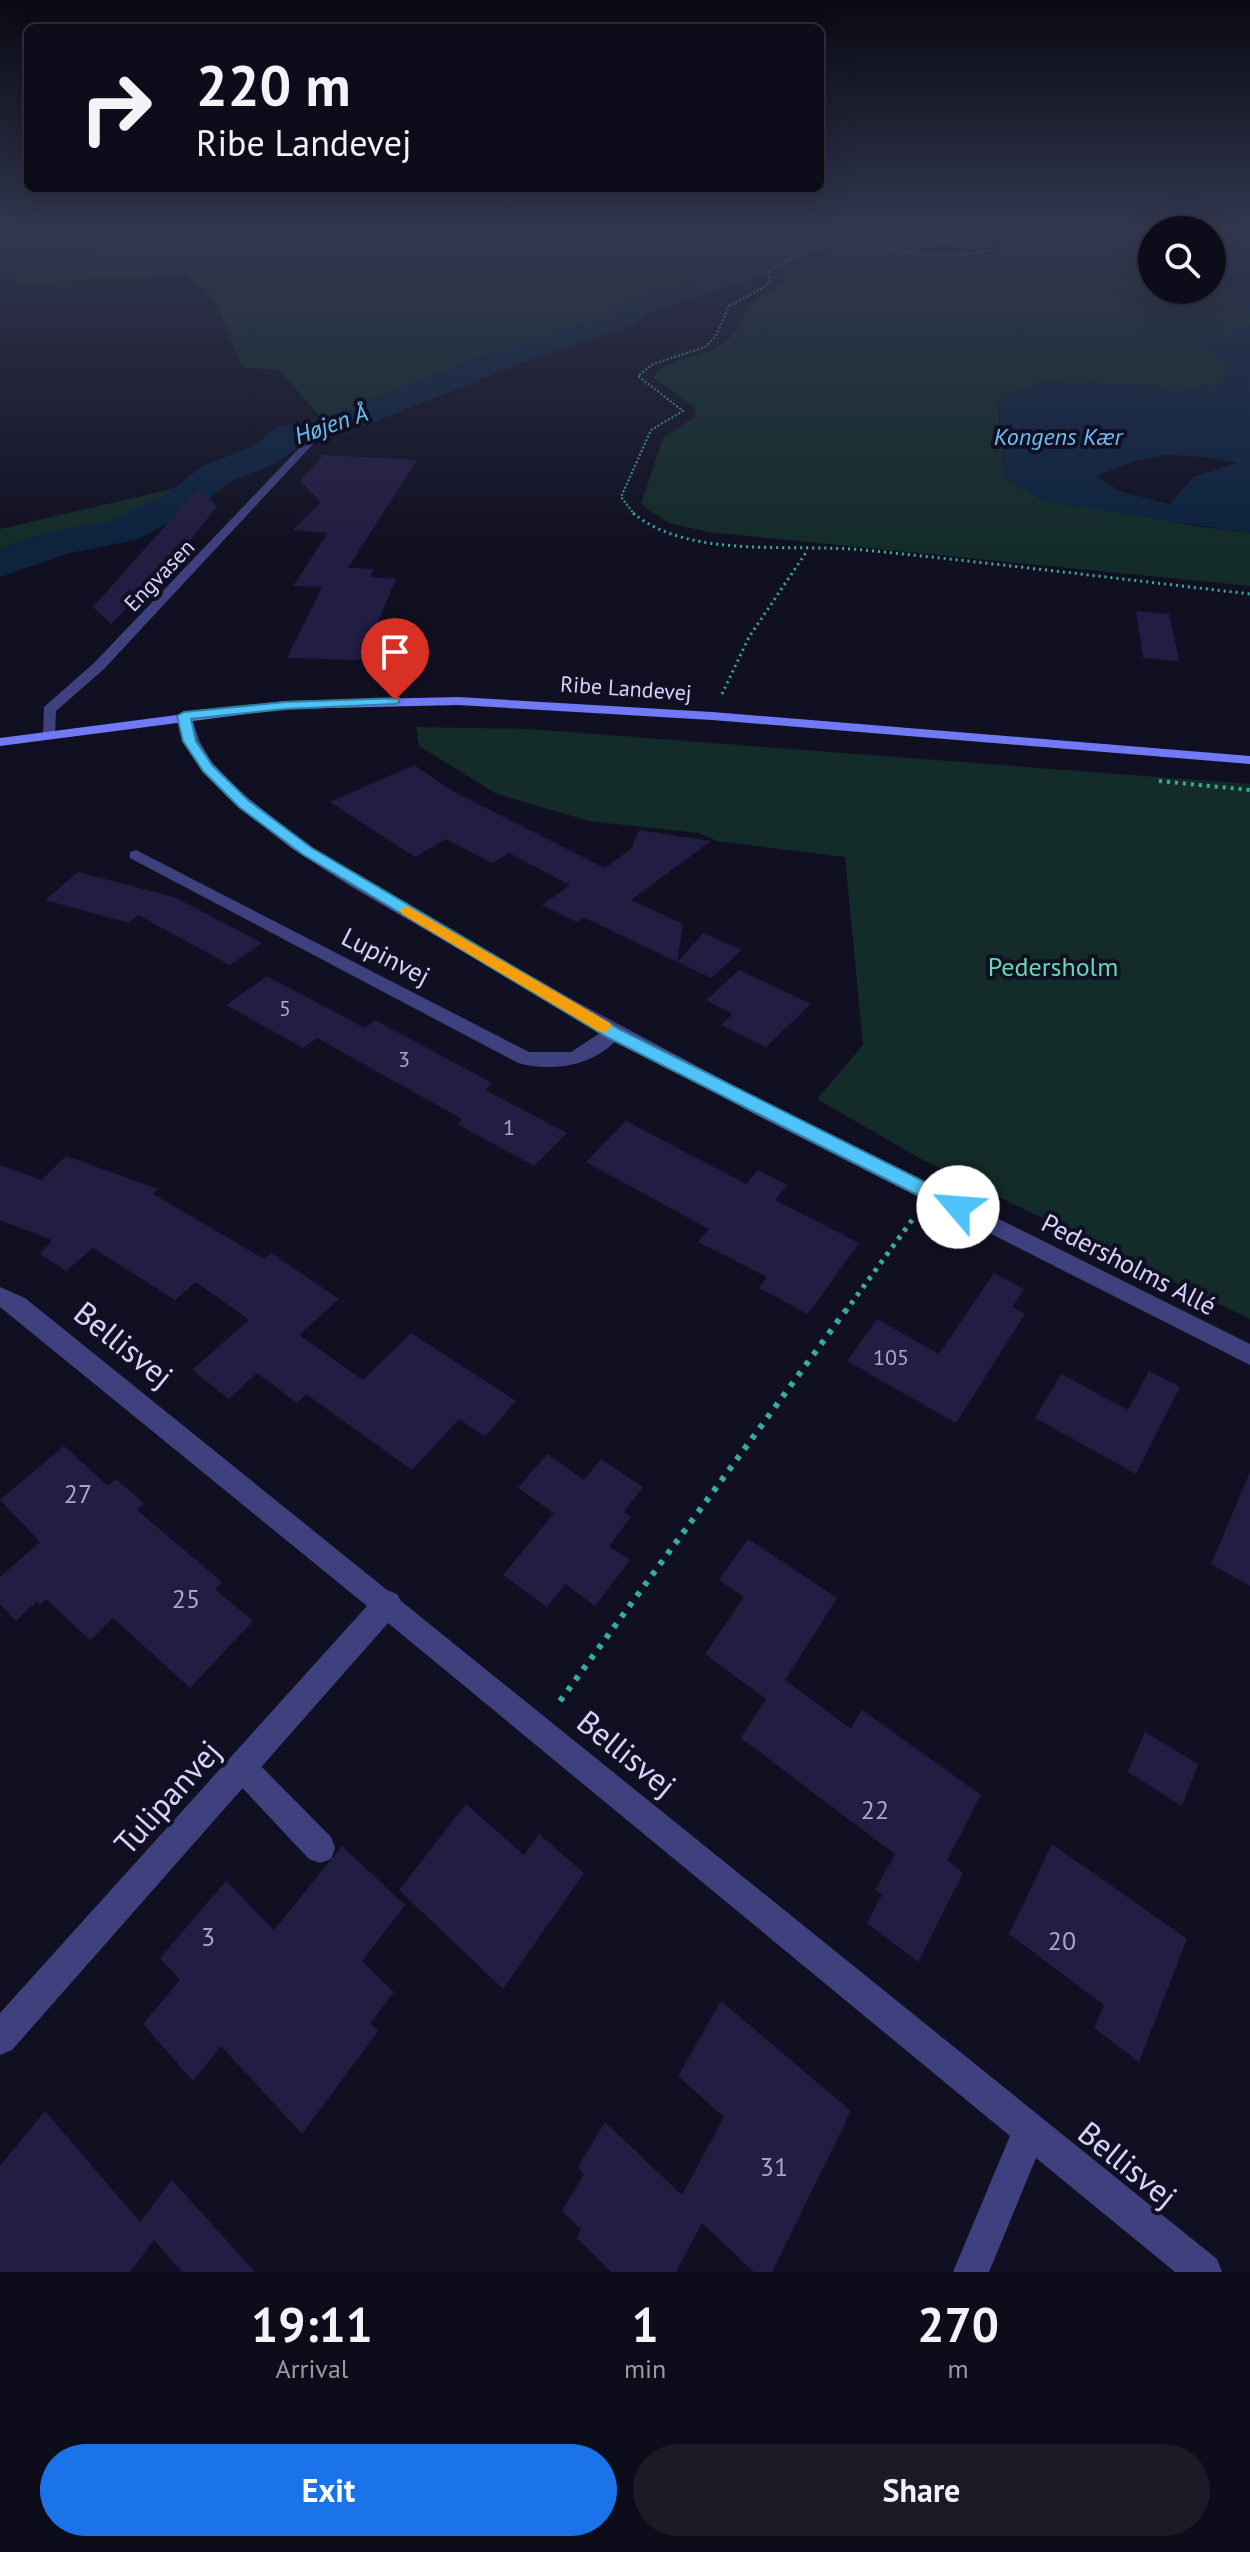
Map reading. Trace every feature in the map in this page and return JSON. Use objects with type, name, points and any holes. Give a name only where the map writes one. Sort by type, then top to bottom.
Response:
[{"type":"main road","name":"Ribe Landevej","points":[[0,742],[285,705],[395,700],[509,701],[1250,760]]},
{"type":"street","name":"Engvasen","points":[[48,734],[49,710],[99,666],[309,443]]},
{"type":"street","name":"Pedersholms Allé","points":[[184,716],[189,741],[208,768],[244,804],[307,851],[613,1033],[1250,1355]]},
{"type":"street","name":"Lupinvej","points":[[136,855],[525,1058],[558,1062],[586,1057],[613,1033]]},
{"type":"street","name":"Bellisvej","points":[[0,1296],[17,1305],[388,1603],[1204,2272]]},
{"type":"street","name":"Tulipanvej","points":[[0,2038],[388,1603]]},
{"type":"street","points":[[242,1767],[320,1848]]},
{"type":"street","points":[[971,2272],[1030,2131]]},
{"type":"path","points":[[717,333],[705,347],[643,369],[638,376],[683,411],[651,430],[621,497],[625,509],[636,520],[658,530],[696,538],[807,551],[859,549],[1250,594]]},
{"type":"path","points":[[712,716],[749,637],[807,551]]},
{"type":"path","points":[[1156,781],[1250,790]]},
{"type":"path","points":[[540,1728],[932,1194]]},
{"type":"green space","points":[[228,333],[580,333],[342,421],[320,417],[279,370],[242,367]]},
{"type":"green space","points":[[733,333],[1230,333],[1199,344],[1228,365],[1222,384],[1187,388],[1046,381],[997,397],[1005,477],[1188,525],[1250,533],[1250,586],[708,532],[669,523],[641,504],[663,438],[696,416],[695,408],[653,377],[668,366],[721,345]]},
{"type":"green space","points":[[193,484],[179,507],[145,526],[0,567],[0,529]]},
{"type":"green space","name":"Pedersholm","points":[[416,727],[530,729],[1250,784],[1250,1319],[921,1159],[817,1099],[863,1045],[845,857],[717,841],[699,833],[589,821],[497,794],[419,746]]},
{"type":"water","name":"Kongens Kær","points":[[1230,333],[1250,333],[1250,533],[1044,502],[1005,477],[997,397],[1045,381],[1187,388],[1222,384],[1228,365],[1198,344]],"holes":[[[1165,455],[1209,457],[1237,463],[1193,477],[1170,504],[1122,492],[1096,476],[1134,461]]]},
{"type":"building","points":[[323,455],[417,460],[348,568],[374,569],[370,577],[396,579],[362,660],[287,658],[322,587],[293,586],[328,533],[293,530],[321,502],[300,481]]},
{"type":"building","points":[[198,489],[217,506],[168,569],[111,624],[93,607]]},
{"type":"building","points":[[1136,611],[1169,614],[1179,661],[1143,658]]},
{"type":"building","points":[[414,765],[454,792],[605,868],[631,849],[639,830],[711,841],[631,900],[683,924],[677,962],[583,917],[577,922],[542,905],[570,885],[509,853],[492,863],[446,839],[415,857],[330,802]]},
{"type":"building","points":[[78,872],[174,897],[262,943],[230,965],[138,915],[129,923],[45,900]]},
{"type":"building","points":[[703,933],[742,950],[711,978],[678,962]]},
{"type":"building","points":[[739,970],[811,1004],[766,1047],[721,1025],[732,1014],[706,1000]]},
{"type":"building","points":[[267,976],[365,1028],[375,1020],[492,1083],[485,1090],[567,1133],[534,1166],[457,1124],[462,1119],[317,1038],[303,1048],[226,1005]]},
{"type":"building","points":[[626,1121],[746,1184],[758,1170],[787,1185],[775,1200],[859,1243],[808,1314],[759,1288],[767,1277],[698,1242],[709,1229],[586,1162]]},
{"type":"building","points":[[66,1156],[158,1189],[153,1194],[264,1259],[271,1253],[339,1299],[299,1335],[363,1380],[411,1333],[516,1401],[485,1437],[459,1419],[412,1470],[306,1394],[297,1403],[257,1373],[229,1399],[192,1370],[249,1320],[196,1282],[175,1300],[93,1248],[66,1271],[40,1254],[52,1240],[0,1220],[0,1165],[42,1180]]},
{"type":"building","points":[[994,1273],[1024,1289],[1012,1307],[1025,1314],[956,1423],[847,1361],[877,1319],[939,1354]]},
{"type":"building","points":[[1149,1371],[1180,1387],[1136,1474],[1035,1418],[1061,1374],[1128,1410]]},
{"type":"building","points":[[64,1446],[108,1486],[116,1479],[144,1503],[137,1510],[222,1582],[215,1589],[253,1621],[190,1688],[113,1618],[90,1640],[46,1599],[40,1605],[37,1601],[16,1621],[0,1604],[0,1577],[40,1542],[0,1500]]},
{"type":"building","points":[[547,1454],[584,1480],[601,1459],[643,1487],[624,1512],[631,1517],[609,1546],[630,1560],[595,1606],[565,1584],[547,1607],[503,1575],[554,1513],[518,1488]]},
{"type":"building","points":[[1250,1472],[1250,1586],[1211,1564]]},
{"type":"building","points":[[748,1539],[837,1598],[785,1680],[851,1729],[862,1710],[981,1795],[947,1860],[963,1873],[918,1962],[867,1923],[882,1895],[875,1890],[895,1854],[741,1738],[766,1699],[705,1654],[744,1597],[719,1580]]},
{"type":"building","points":[[1145,1732],[1198,1764],[1182,1806],[1128,1772]]},
{"type":"building","points":[[466,1804],[524,1855],[539,1834],[584,1873],[503,1989],[399,1890]]},
{"type":"building","points":[[1052,1844],[1187,1939],[1139,2062],[1094,2028],[1104,2005],[1009,1934]]},
{"type":"building","points":[[342,1846],[405,1905],[362,1961],[394,1992],[370,2023],[378,2031],[302,2134],[221,2046],[193,2081],[143,2024],[180,1980],[160,1958],[226,1881],[274,1930]]},
{"type":"building","points":[[721,2001],[851,2111],[772,2272],[754,2272],[702,2223],[676,2272],[611,2272],[577,2238],[581,2229],[562,2211],[584,2174],[578,2167],[605,2122],[682,2195],[724,2117],[678,2076]]},
{"type":"building","points":[[45,2111],[140,2222],[172,2180],[255,2272],[182,2272],[154,2240],[130,2272],[0,2272],[0,2166]]},
{"type":"waterway","name":"Højen Å","points":[[0,564],[60,542],[121,531],[181,502],[216,474],[262,456],[293,434],[326,428],[511,356],[580,333]]},
{"type":"slow traffic","points":[[407,910],[604,1027]]},
{"type":"route","points":[[395,700],[285,705],[184,716],[189,741],[208,768],[244,804],[307,851],[613,1033],[958,1207]]}]
